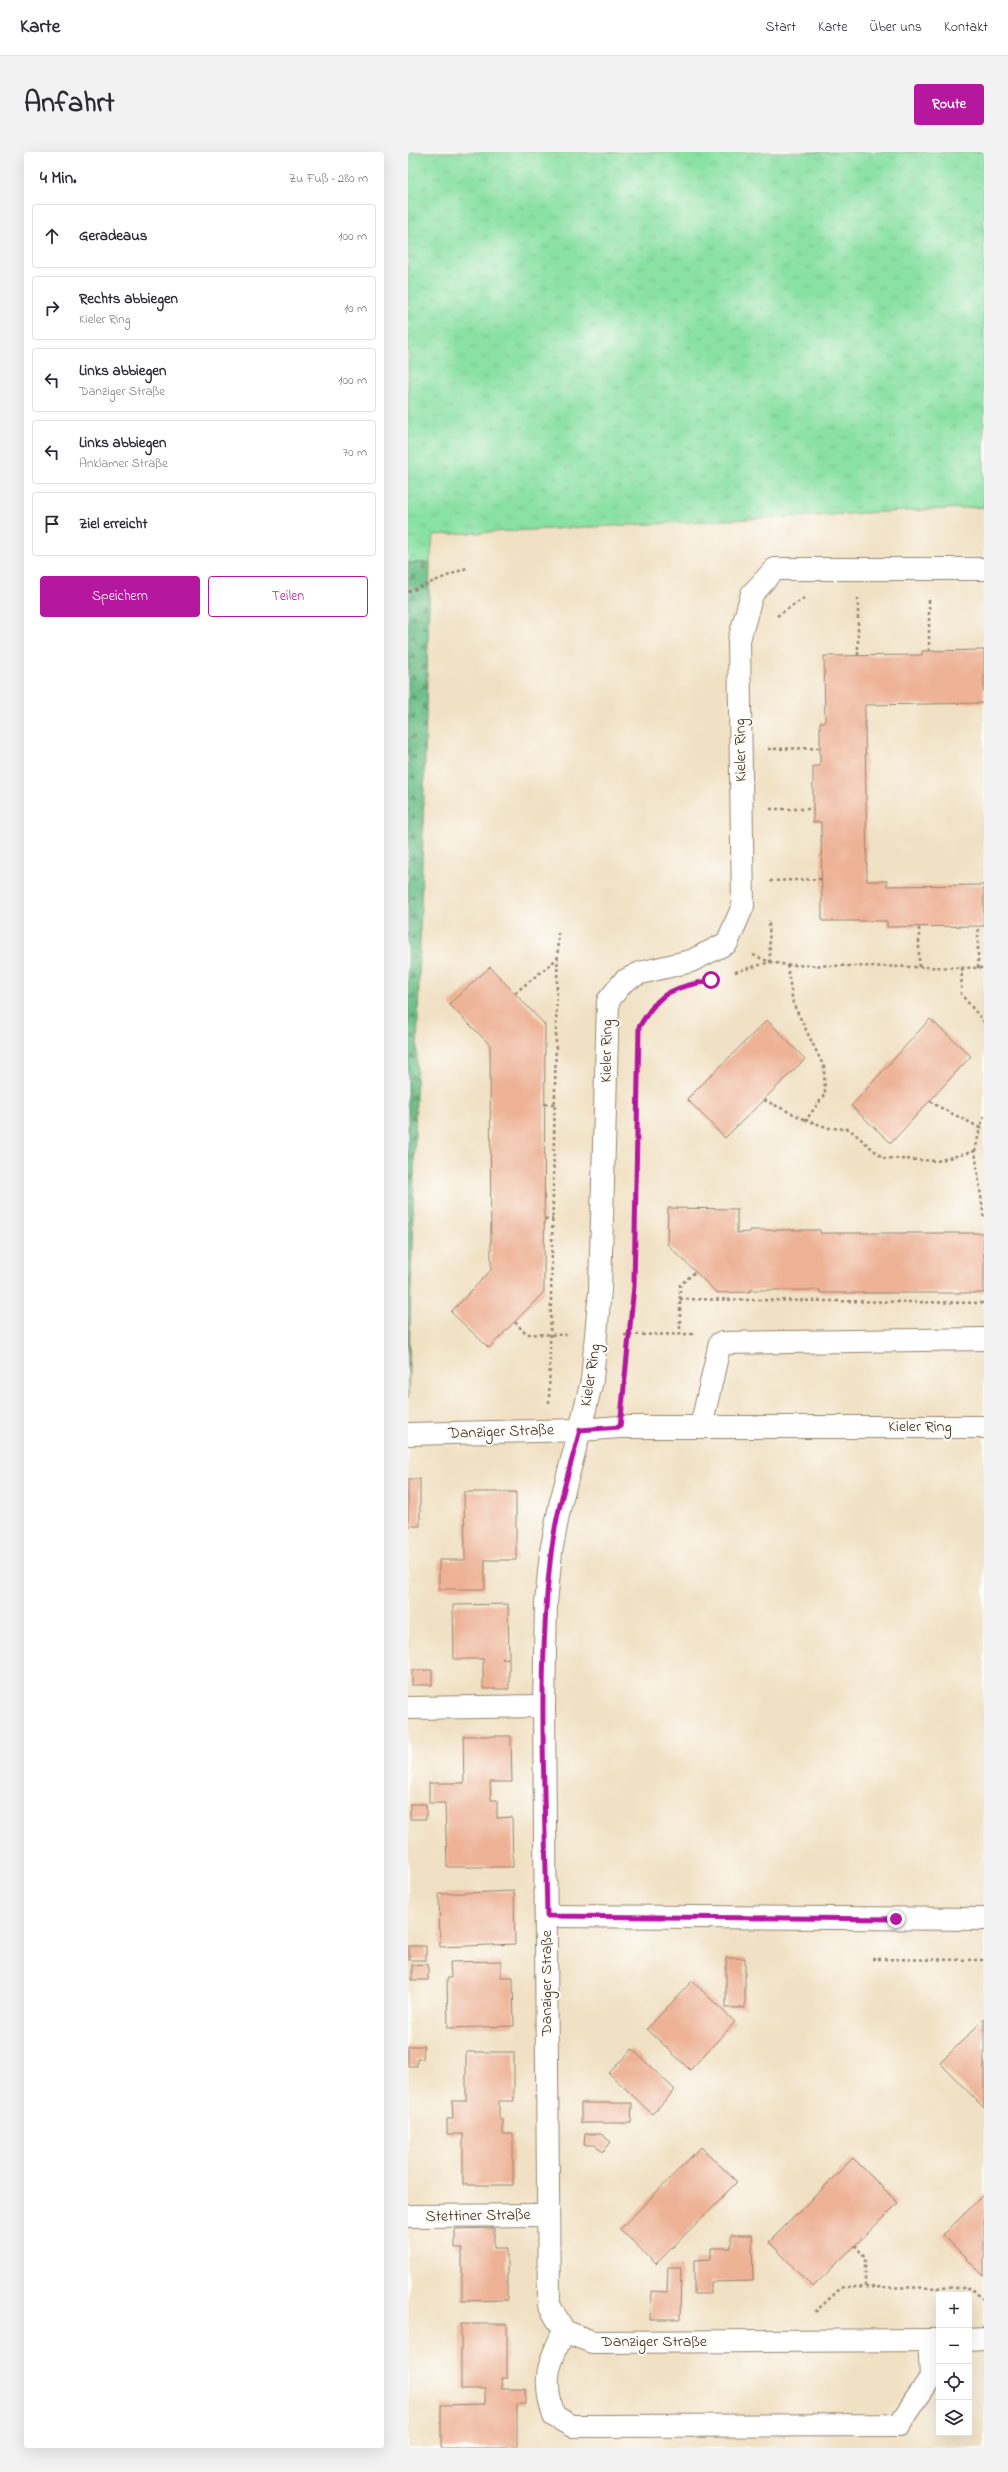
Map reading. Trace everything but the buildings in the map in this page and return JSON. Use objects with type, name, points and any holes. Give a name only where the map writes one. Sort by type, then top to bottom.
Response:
[{"type":"street","name":"Kieler Ring","points":[[984,569],[775,569],[752,594],[739,640],[743,906],[727,943],[691,961],[640,972],[624,981],[608,1001],[600,1290],[592,1380],[580,1430],[620,1427],[984,1427]]},
{"type":"street","points":[[701,1427],[720,1343],[984,1339]]},
{"type":"street","name":"Danziger Straße","points":[[408,1434],[580,1430],[560,1505],[551,1552],[546,1603],[544,1706],[547,1916],[549,2305],[564,2331],[592,2342],[800,2342],[934,2340]]},
{"type":"street","points":[[408,1708],[544,1706]]},
{"type":"street","points":[[547,1916],[984,1919]]},
{"type":"street","name":"Stettiner Straße","points":[[408,2216],[548,2215]]},
{"type":"street","points":[[564,2331],[549,2364],[547,2395],[554,2416],[572,2426],[899,2425],[931,2377],[934,2340]]},
{"type":"street","points":[[972,2340],[984,2340]]},
{"type":"path","points":[[408,592],[469,567]]},
{"type":"path","points":[[776,620],[778,614],[805,598],[812,598]]},
{"type":"path","points":[[850,598],[866,598]]},
{"type":"path","points":[[858,598],[858,656]]},
{"type":"path","points":[[922,598],[937,598]]},
{"type":"path","points":[[929,598],[929,651]]},
{"type":"path","points":[[768,742],[768,757]]},
{"type":"path","points":[[768,750],[820,748]]},
{"type":"path","points":[[769,802],[769,816]]},
{"type":"path","points":[[769,809],[813,809]]},
{"type":"path","points":[[769,874],[769,889]]},
{"type":"path","points":[[769,881],[821,879]]},
{"type":"path","points":[[770,918],[770,962]]},
{"type":"path","points":[[978,926],[978,968]]},
{"type":"path","points":[[919,927],[919,967]]},
{"type":"path","points":[[548,1431],[558,932]]},
{"type":"path","points":[[727,943],[770,962],[787,965],[984,968]]},
{"type":"path","points":[[515,993],[558,958]]},
{"type":"path","points":[[733,973],[770,962]]},
{"type":"path","points":[[787,965],[793,1004],[824,1068],[824,1094],[806,1120]]},
{"type":"path","points":[[962,968],[961,994],[984,1022]]},
{"type":"path","points":[[620,1427],[634,1286],[639,1027],[653,1004],[664,996]]},
{"type":"path","points":[[764,1100],[806,1120],[829,1128],[849,1129],[883,1158],[937,1162],[975,1151]]},
{"type":"path","points":[[930,1101],[947,1112],[984,1129]]},
{"type":"path","points":[[545,1104],[555,1104]]},
{"type":"path","points":[[984,1116],[975,1151],[984,1219]]},
{"type":"path","points":[[545,1219],[553,1219]]},
{"type":"path","points":[[680,1335],[680,1285],[695,1272]]},
{"type":"path","points":[[680,1299],[984,1303]]},
{"type":"path","points":[[872,1959],[984,1960]]},
{"type":"path","points":[[855,2245],[866,2258],[865,2288]]},
{"type":"path","points":[[800,2342],[814,2312],[842,2287],[971,2288],[984,2300]]},
{"type":"green space","points":[[408,152],[984,152],[984,507],[433,535],[430,563],[408,563]]},
{"type":"green space","points":[[408,563],[430,563],[408,1399]]},
{"type":"route","points":[[711,980],[676,987],[653,1004],[639,1027],[634,1286],[631,1335],[620,1427],[580,1430],[560,1505],[551,1552],[546,1603],[544,1706],[547,1916],[896,1919]]}]
